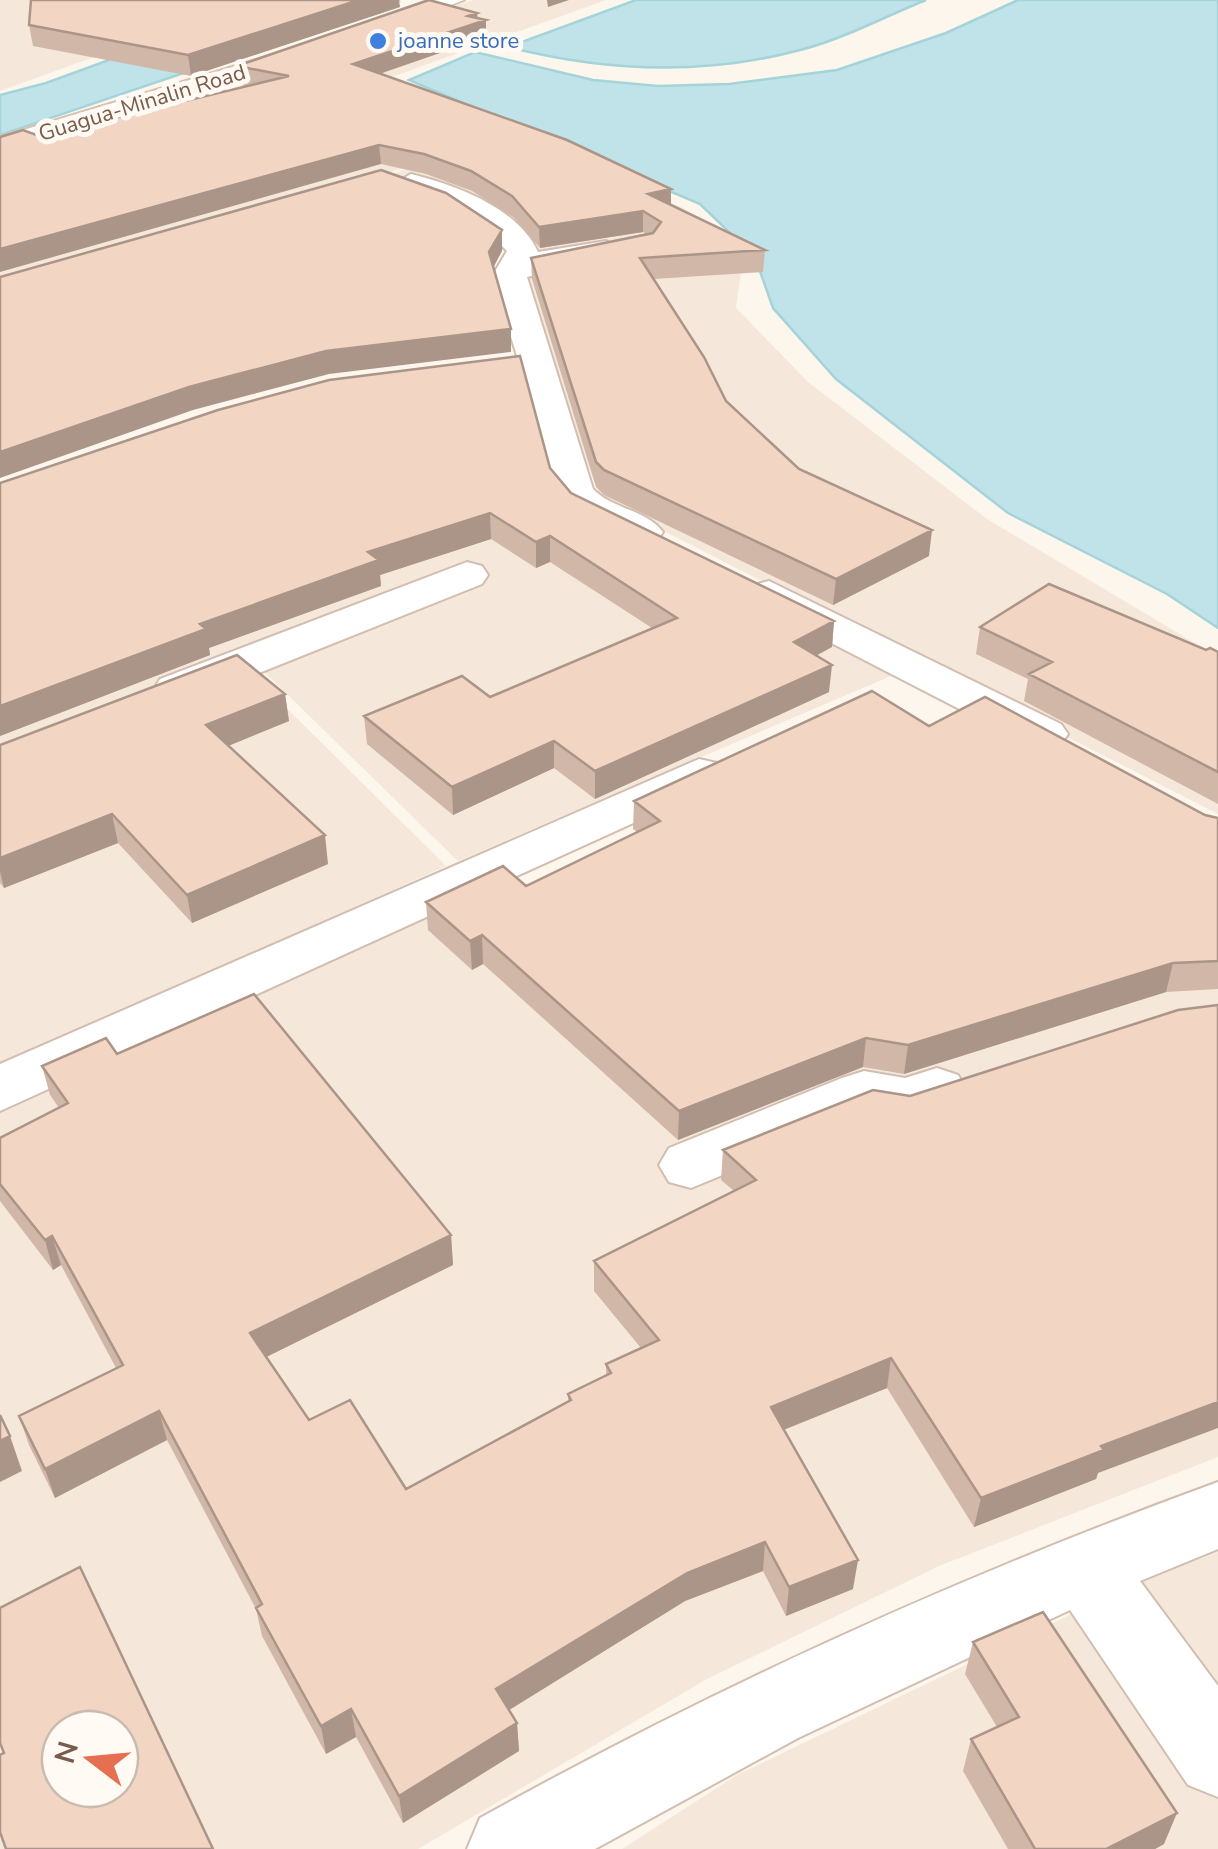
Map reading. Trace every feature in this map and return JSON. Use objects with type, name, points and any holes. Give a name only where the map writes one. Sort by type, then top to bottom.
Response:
[{"type":"street","name":"Guagua-Minalin Road","points":[[0,146],[298,55],[453,0]]},
{"type":"street","points":[[382,176],[400,178],[498,224],[520,243],[522,252],[510,273],[524,334],[519,365],[574,492],[588,507],[679,550]]},
{"type":"street","points":[[516,267],[642,244]]},
{"type":"street","points":[[130,707],[467,575]]},
{"type":"street","points":[[732,576],[924,670],[1086,756]]},
{"type":"street","points":[[870,695],[924,670]]},
{"type":"street","points":[[0,1089],[457,887],[743,754]]},
{"type":"street","points":[[691,1165],[864,1093],[905,1100],[980,1076]]},
{"type":"street","points":[[512,1849],[648,1769],[1084,1566],[1218,1515]]},
{"type":"street","points":[[1084,1566],[1218,1756]]},
{"type":"shaded area","points":[[0,0],[252,0],[0,91]]},
{"type":"shaded area","points":[[473,0],[606,0],[386,79],[683,208],[743,257],[736,308],[808,382],[987,519],[1218,657],[1218,814],[601,499],[523,298],[523,257],[390,175],[427,161],[0,285],[0,154],[168,105]]},
{"type":"shaded area","points":[[0,497],[595,503],[919,664],[458,861],[255,663],[0,746]]},
{"type":"shaded area","points":[[245,667],[446,866],[0,1066],[0,760]]},
{"type":"shaded area","points":[[497,874],[714,1055],[1218,890],[1218,1457],[939,1566],[707,1679],[418,1849],[0,1849],[0,1103]]},
{"type":"shaded area","points":[[1218,1552],[1218,1849],[622,1849],[737,1775],[1134,1584]]},
{"type":"water","points":[[273,0],[400,0],[0,135],[0,95],[46,83]]},
{"type":"water","points":[[636,0],[926,0],[819,44],[730,64],[619,66],[508,47]]},
{"type":"water","points":[[1018,0],[1218,0],[1218,628],[1167,594],[1008,513],[836,379],[773,308],[755,257],[700,204],[409,80],[475,52],[593,80],[658,86],[729,84],[837,70],[946,33]]},
{"type":"building","points":[[31,0],[359,0],[188,55],[29,25]]},
{"type":"building","points":[[429,0],[477,13],[468,16],[486,20],[353,64],[567,140],[671,189],[648,194],[765,250],[640,258],[704,357],[726,401],[799,469],[932,530],[836,579],[604,470],[596,462],[531,258],[653,233],[661,222],[643,211],[539,227],[512,196],[471,171],[424,154],[379,145],[0,249],[0,137],[23,130],[39,136],[289,76],[237,66]]},
{"type":"building","points":[[381,170],[446,193],[502,230],[489,252],[511,329],[326,351],[189,387],[0,452],[0,277]]},
{"type":"building","points":[[520,356],[550,468],[571,493],[834,621],[794,642],[832,665],[595,771],[554,741],[452,787],[364,716],[462,676],[490,697],[677,618],[550,536],[536,542],[490,513],[368,552],[379,560],[200,624],[206,629],[0,706],[0,483],[218,410],[329,380]]},
{"type":"building","points":[[1049,584],[1218,652],[1218,772],[1029,674],[1052,662],[980,627]]},
{"type":"building","points":[[237,655],[285,694],[206,725],[325,835],[187,895],[112,814],[0,858],[0,745]]},
{"type":"building","points":[[872,691],[929,726],[985,697],[1205,815],[1218,818],[1218,961],[1173,963],[908,1045],[866,1038],[679,1111],[482,935],[470,941],[426,902],[503,866],[526,886],[660,821],[634,801]]},
{"type":"building","points":[[254,994],[451,1235],[250,1333],[309,1420],[350,1400],[406,1489],[571,1400],[568,1394],[611,1373],[606,1364],[659,1340],[594,1261],[756,1180],[723,1150],[873,1090],[910,1096],[1178,1010],[1218,1005],[1218,1402],[1101,1446],[1104,1450],[981,1498],[891,1358],[771,1407],[858,1560],[789,1587],[765,1542],[687,1573],[496,1689],[517,1723],[399,1796],[351,1709],[321,1726],[256,1608],[262,1604],[159,1411],[45,1469],[19,1416],[123,1365],[52,1236],[45,1240],[0,1184],[0,1138],[68,1103],[42,1066],[106,1038],[117,1054]]},
{"type":"building","points":[[0,1415],[10,1436],[0,1441]]},
{"type":"building","points":[[80,1567],[213,1849],[6,1849],[0,1832],[0,1755],[4,1753],[0,1743],[0,1608]]},
{"type":"building","points":[[1043,1612],[1177,1813],[1106,1849],[1035,1849],[971,1739],[1019,1717],[973,1642]]},
{"type":"place","name":"joanne store","points":[[378,41]]}]
